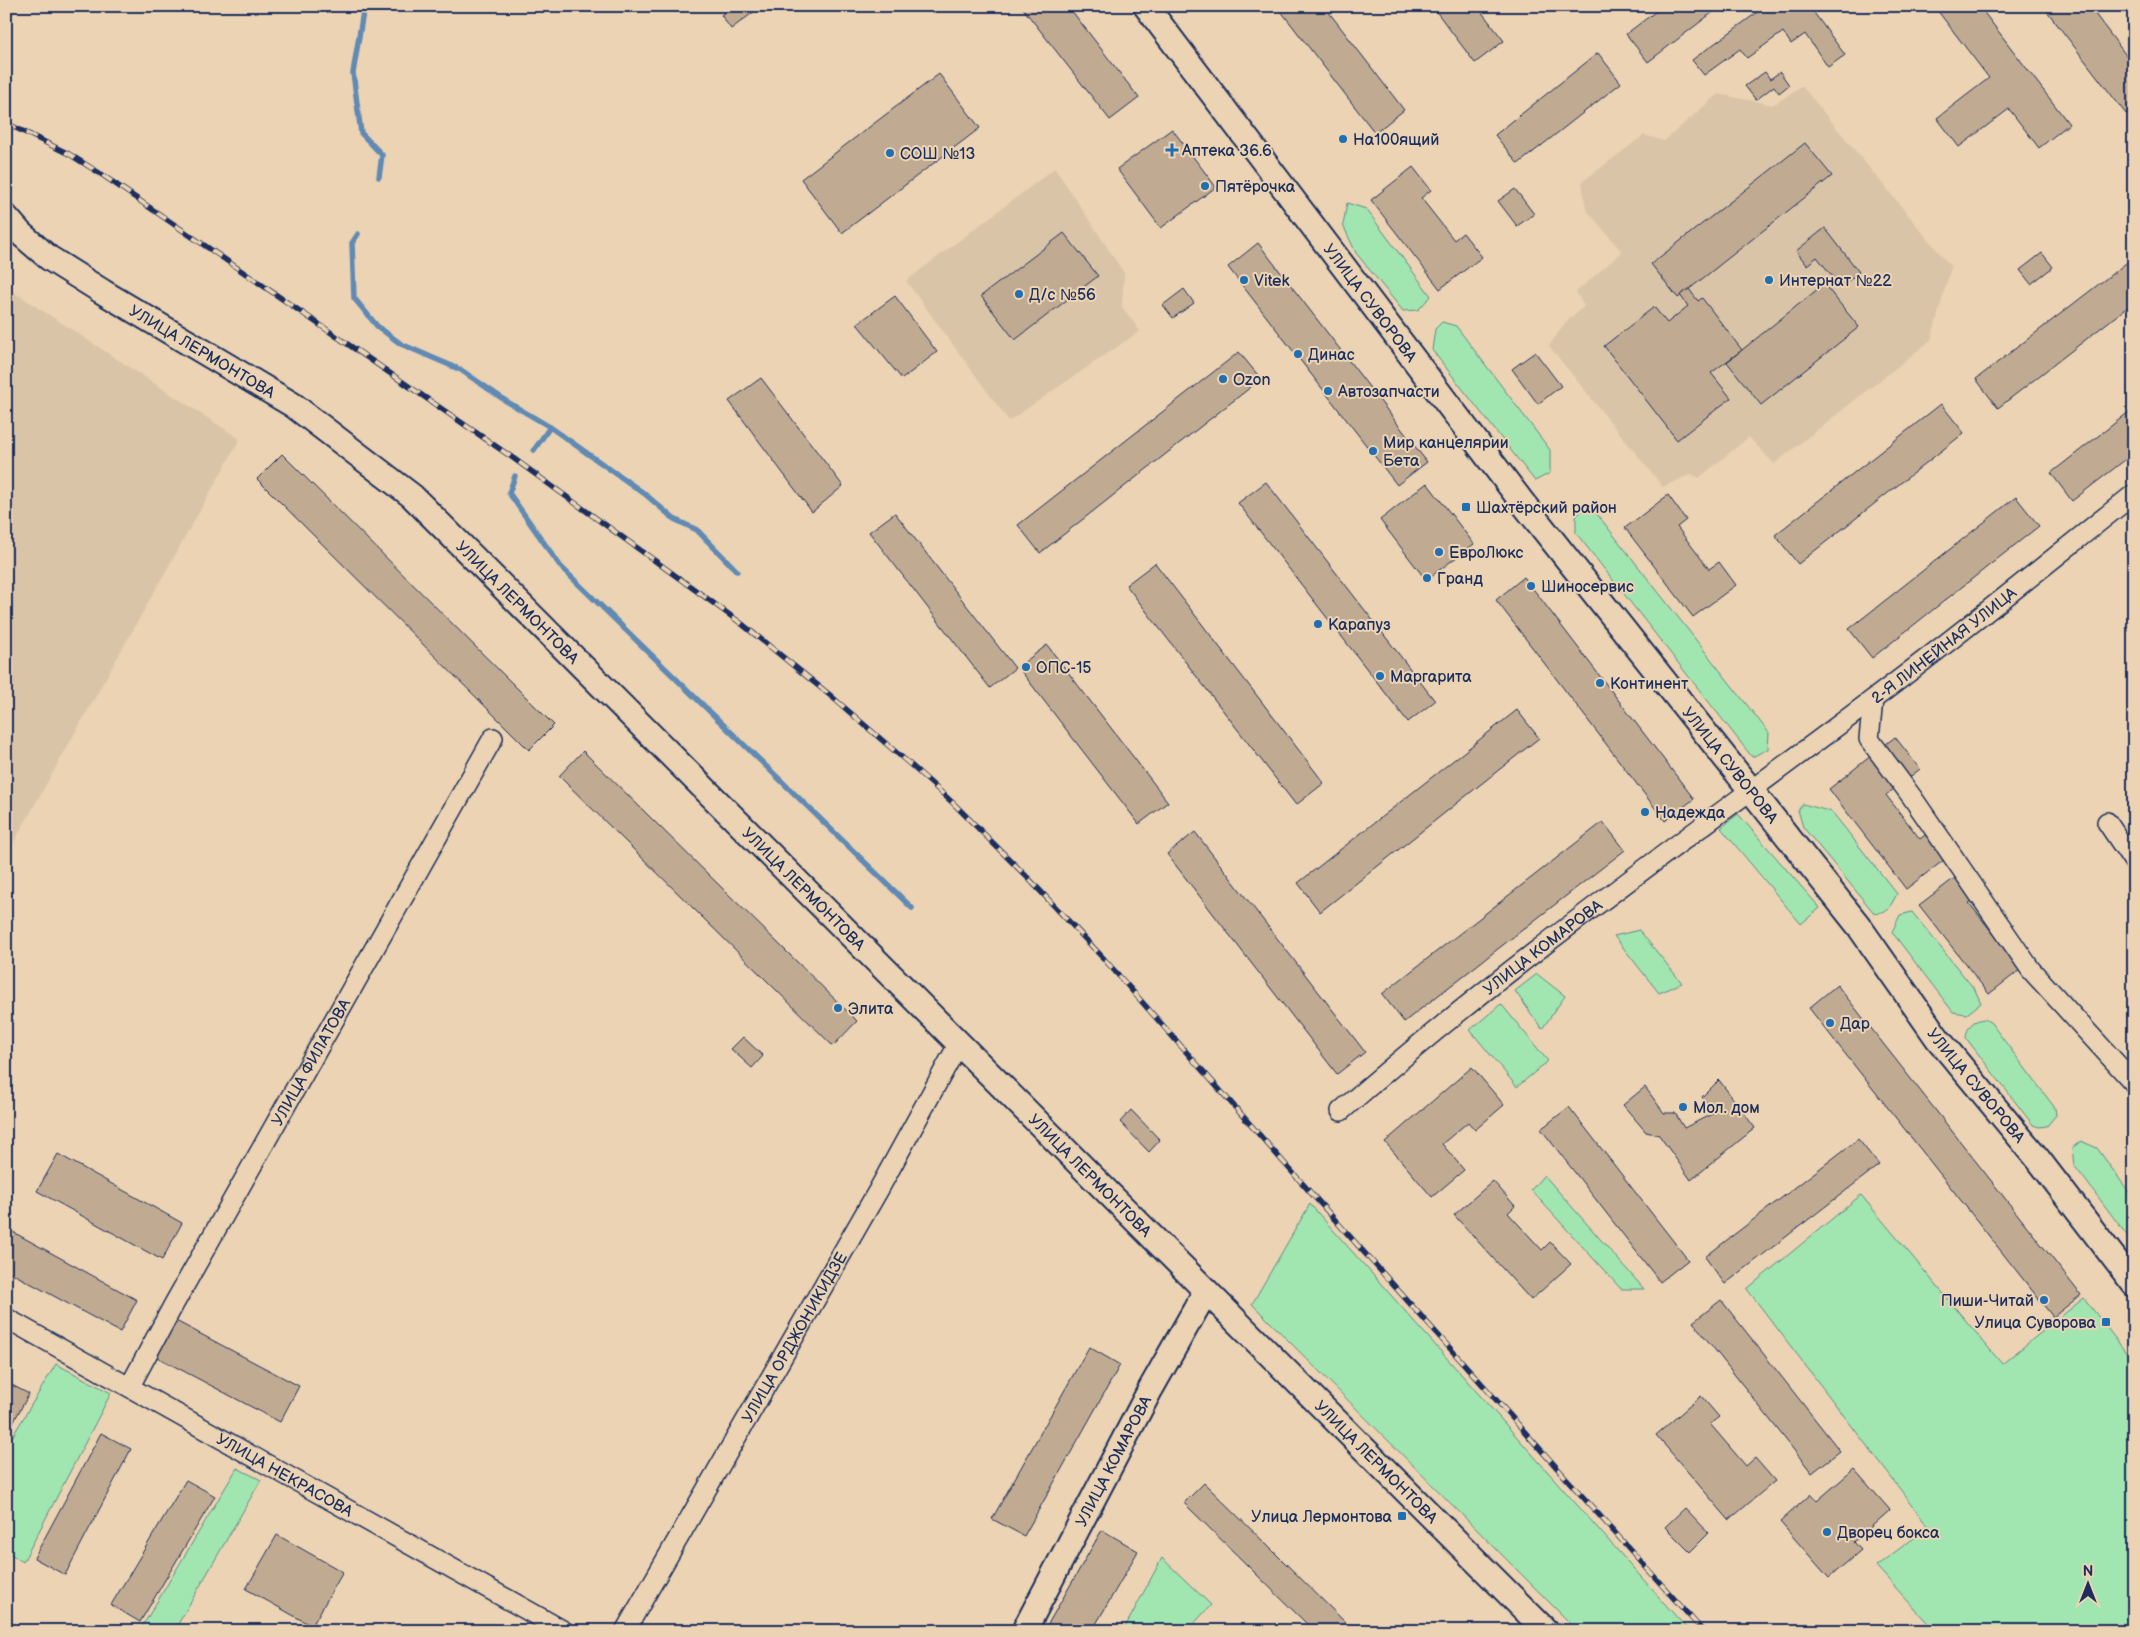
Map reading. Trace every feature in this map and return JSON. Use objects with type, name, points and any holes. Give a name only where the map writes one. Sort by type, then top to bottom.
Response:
[{"type":"main road","name":"УЛИЦА СУВОРОВА","points":[[1146,6],[1522,502],[1858,925],[1938,1039],[2038,1159],[2134,1284]]},
{"type":"main road","name":"УЛИЦА ЛЕРМОНТОВА","points":[[6,217],[20,233],[49,258],[293,405],[412,496],[1546,1631]]},
{"type":"main road","name":"УЛИЦА КОМАРОВА","points":[[1024,1631],[1150,1390],[1206,1291]]},
{"type":"street","name":"2-Я ЛИНЕЙНАЯ УЛИЦА","points":[[1750,789],[1873,700],[2134,494]]},
{"type":"street","points":[[1873,700],[1870,739],[2031,970],[2134,1083]]},
{"type":"street","name":"УЛИЦА ФИЛАТОВА","points":[[130,1386],[174,1304],[493,738]]},
{"type":"street","name":"УЛИЦА КОМАРОВА","points":[[1341,1111],[1392,1065],[1750,789]]},
{"type":"street","points":[[2107,822],[2134,862]]},
{"type":"street","name":"УЛИЦА ОРДЖОНИКИДЗЕ","points":[[625,1631],[879,1189],[959,1042]]},
{"type":"street","name":"УЛИЦА НЕКРАСОВА","points":[[6,1318],[564,1631]]},
{"type":"shaded area","name":"Интернат №22","points":[[1802,86],[1951,267],[1931,340],[1774,464],[1749,437],[1699,478],[1691,474],[1663,487],[1549,346],[1565,323],[1584,306],[1576,292],[1622,252],[1586,209],[1582,182],[1644,135],[1664,141],[1718,94],[1773,105]]},
{"type":"shaded area","name":"Д/с №56","points":[[1055,168],[1124,273],[1122,307],[1140,331],[1009,421],[906,281]]},
{"type":"shaded area","points":[[6,287],[240,439],[6,856]]},
{"type":"green space","points":[[1347,203],[1366,209],[1431,296],[1418,310],[1403,311],[1356,253],[1343,225]]},
{"type":"green space","points":[[1442,322],[1456,326],[1550,450],[1550,473],[1535,481],[1432,350],[1435,329]]},
{"type":"green space","points":[[1585,507],[1597,514],[1769,733],[1768,749],[1752,757],[1576,533],[1576,517]]},
{"type":"green space","points":[[1803,804],[1832,812],[1897,894],[1888,910],[1875,914],[1803,827],[1798,810]]},
{"type":"green space","points":[[1738,814],[1820,908],[1801,924],[1721,828]]},
{"type":"green space","points":[[1912,912],[1975,990],[1981,1003],[1967,1014],[1953,1012],[1892,932],[1900,915]]},
{"type":"green space","points":[[1639,930],[1682,983],[1659,993],[1614,936]]},
{"type":"green space","points":[[1537,974],[1565,996],[1542,1029],[1515,991]]},
{"type":"green space","points":[[1501,1004],[1548,1061],[1517,1087],[1470,1030]]},
{"type":"green space","points":[[1985,1019],[1991,1023],[2055,1108],[2056,1115],[2047,1126],[2039,1127],[2033,1125],[1966,1038],[1971,1024]]},
{"type":"green space","points":[[2081,1141],[2097,1148],[2134,1199],[2134,1241],[2132,1242],[2074,1165],[2072,1148]]},
{"type":"green space","points":[[1544,1175],[1644,1289],[1621,1289],[1531,1190]]},
{"type":"green space","points":[[1861,1195],[2002,1364],[2084,1298],[2134,1363],[2134,1631],[1935,1631],[1876,1566],[1929,1527],[1747,1289]]},
{"type":"green space","points":[[1310,1204],[1689,1631],[1578,1631],[1252,1304]]},
{"type":"green space","points":[[56,1364],[111,1393],[23,1562],[6,1551],[6,1447]]},
{"type":"green space","points":[[237,1468],[261,1480],[174,1631],[148,1631],[142,1627]]},
{"type":"green space","points":[[1162,1558],[1211,1605],[1187,1631],[1123,1631]]},
{"type":"building","points":[[733,6],[751,6],[755,11],[731,29],[721,15]]},
{"type":"building","points":[[1021,6],[1068,6],[1139,98],[1110,120]]},
{"type":"building","points":[[1277,6],[1324,6],[1404,110],[1375,133]]},
{"type":"building","points":[[1432,6],[1477,6],[1504,41],[1475,63]]},
{"type":"building","points":[[1663,6],[1721,6],[1648,62],[1626,34]]},
{"type":"building","points":[[1766,6],[1809,6],[1845,55],[1828,67],[1805,34],[1791,44],[1783,32],[1747,58],[1740,49],[1704,75],[1692,60]]},
{"type":"building","points":[[1934,6],[1979,6],[2069,124],[2039,148],[2009,109],[1959,147],[1937,118],[1989,78]]},
{"type":"building","points":[[2043,6],[2089,6],[2134,66],[2134,108],[2126,114]]},
{"type":"building","points":[[1598,53],[1621,83],[1518,164],[1495,135]]},
{"type":"building","points":[[1765,72],[1770,79],[1780,72],[1789,85],[1779,93],[1774,86],[1756,100],[1745,86]]},
{"type":"building","name":"СОШ №13","points":[[939,74],[980,128],[842,233],[801,179]]},
{"type":"building","points":[[1172,129],[1216,187],[1161,228],[1117,169]]},
{"type":"building","points":[[1805,143],[1832,176],[1678,298],[1651,264]]},
{"type":"building","points":[[1413,167],[1431,190],[1421,198],[1454,240],[1463,233],[1482,257],[1440,289],[1371,200]]},
{"type":"building","points":[[1515,189],[1534,214],[1517,226],[1498,201]]},
{"type":"building","points":[[1825,228],[1859,272],[1841,287],[1817,257],[1807,265],[1796,251]]},
{"type":"building","points":[[1064,233],[1098,276],[1015,340],[981,296]]},
{"type":"building","points":[[1258,243],[1427,462],[1397,485],[1228,267]]},
{"type":"building","points":[[2042,253],[2053,267],[2031,284],[2020,270]]},
{"type":"building","points":[[2134,257],[2134,302],[1998,408],[1976,379]]},
{"type":"building","points":[[1824,284],[1859,327],[1761,405],[1727,362]]},
{"type":"building","points":[[1184,289],[1194,303],[1173,318],[1163,305]]},
{"type":"building","points":[[1689,289],[1698,301],[1702,298],[1742,350],[1711,373],[1731,398],[1677,440],[1604,346],[1654,307],[1667,323],[1688,306],[1680,295]]},
{"type":"building","points":[[895,296],[937,352],[902,379],[857,324]]},
{"type":"building","points":[[1239,352],[1261,379],[1040,553],[1018,525]]},
{"type":"building","points":[[1535,352],[1561,386],[1538,404],[1512,369]]},
{"type":"building","points":[[761,378],[843,486],[812,512],[729,401]]},
{"type":"building","points":[[1941,404],[1964,433],[1798,564],[1775,535]]},
{"type":"building","points":[[2134,408],[2134,453],[2072,501],[2051,473]]},
{"type":"building","points":[[282,454],[554,725],[529,750],[257,479]]},
{"type":"building","points":[[1266,482],[1435,701],[1408,722],[1238,503]]},
{"type":"building","points":[[1427,483],[1474,544],[1426,580],[1380,520]]},
{"type":"building","points":[[1668,495],[1686,520],[1677,527],[1709,569],[1719,562],[1736,585],[1693,617],[1625,528]]},
{"type":"building","points":[[2016,497],[2039,526],[1872,658],[1849,629]]},
{"type":"building","points":[[895,513],[1015,668],[990,688],[869,532]]},
{"type":"building","points":[[1155,563],[1324,783],[1296,805],[1126,585]]},
{"type":"building","points":[[1524,577],[1694,799],[1665,821],[1496,600]]},
{"type":"building","points":[[1047,645],[1168,802],[1139,824],[1018,667]]},
{"type":"building","points":[[1517,710],[1539,738],[1320,912],[1298,883]]},
{"type":"building","points":[[1895,737],[1920,769],[1886,795],[1920,839],[1929,832],[1948,857],[1906,889],[1829,789]]},
{"type":"building","points":[[583,751],[857,1021],[833,1046],[559,776]]},
{"type":"building","points":[[1603,822],[1625,850],[1404,1022],[1382,994]]},
{"type":"building","points":[[1195,832],[1365,1052],[1337,1074],[1167,854]]},
{"type":"building","points":[[1960,874],[1977,897],[1969,903],[2003,946],[2011,940],[2029,963],[1989,994],[1919,905]]},
{"type":"building","points":[[1837,985],[2081,1295],[2053,1317],[1809,1008]]},
{"type":"building","points":[[743,1037],[763,1056],[752,1068],[731,1049]]},
{"type":"building","points":[[1472,1067],[1504,1105],[1475,1130],[1468,1122],[1442,1144],[1464,1170],[1432,1197],[1385,1142]]},
{"type":"building","points":[[1719,1080],[1755,1128],[1691,1180],[1659,1135],[1646,1132],[1623,1105],[1645,1087],[1664,1113],[1675,1113],[1684,1128],[1714,1113],[1702,1097]]},
{"type":"building","points":[[1569,1107],[1688,1260],[1660,1282],[1541,1129]]},
{"type":"building","points":[[1131,1110],[1160,1140],[1149,1152],[1120,1122]]},
{"type":"building","points":[[1858,1139],[1879,1165],[1725,1284],[1705,1257]]},
{"type":"building","points":[[58,1154],[182,1223],[162,1260],[37,1191]]},
{"type":"building","points":[[1493,1181],[1515,1206],[1508,1213],[1542,1250],[1550,1242],[1571,1264],[1531,1300],[1454,1215]]},
{"type":"building","points":[[13,1232],[137,1300],[120,1332],[6,1270],[6,1244]]},
{"type":"building","points":[[1721,1300],[1840,1451],[1812,1473],[1693,1322]]},
{"type":"building","points":[[174,1320],[299,1386],[280,1422],[155,1356]]},
{"type":"building","points":[[1089,1347],[1120,1365],[1024,1536],[992,1519]]},
{"type":"building","points":[[6,1382],[29,1394],[6,1435]]},
{"type":"building","points":[[1701,1396],[1719,1417],[1710,1424],[1746,1466],[1755,1458],[1775,1481],[1729,1520],[1656,1435]]},
{"type":"building","points":[[101,1433],[131,1449],[65,1575],[34,1558]]},
{"type":"building","name":"Дворец бокса","points":[[1854,1469],[1890,1510],[1854,1542],[1861,1550],[1829,1578],[1780,1522],[1811,1494],[1817,1501]]},
{"type":"building","points":[[186,1480],[215,1496],[140,1622],[111,1605]]},
{"type":"building","points":[[1204,1483],[1354,1631],[1314,1631],[1184,1503]]},
{"type":"building","points":[[1685,1508],[1709,1533],[1690,1552],[1665,1527]]},
{"type":"building","points":[[1102,1530],[1138,1551],[1092,1631],[1044,1631]]},
{"type":"building","points":[[277,1535],[343,1572],[312,1626],[246,1589]]},
{"type":"waterway","points":[[364,6],[353,73],[361,133],[382,155],[379,177]]},
{"type":"waterway","points":[[358,234],[352,243],[354,298],[377,326],[401,344],[461,370],[506,401],[550,427],[645,494],[674,519],[697,530],[737,571]]},
{"type":"waterway","points":[[534,450],[550,427]]},
{"type":"waterway","points":[[515,476],[509,493],[561,567],[912,908]]},
{"type":"railway","points":[[6,123],[69,154],[101,174],[513,458],[742,624],[831,696],[912,766],[953,803],[1030,880],[1105,960],[1703,1631]]},
{"type":"place","name":"На100ящий","points":[[1343,139]]},
{"type":"place","name":"Аптека 36.6","points":[[1172,150]]},
{"type":"place","name":"СОШ №13","points":[[890,153]]},
{"type":"place","name":"Пятёрочка","points":[[1205,186]]},
{"type":"place","name":"Vitek","points":[[1244,280]]},
{"type":"place","name":"Интернат №22","points":[[1769,280]]},
{"type":"place","name":"Д/с №56","points":[[1019,294]]},
{"type":"place","name":"Динас","points":[[1298,354]]},
{"type":"place","name":"Ozon","points":[[1223,379]]},
{"type":"place","name":"Автозапчасти","points":[[1328,391]]},
{"type":"place","name":"Мир канцелярии Бета","points":[[1373,451]]},
{"type":"place","name":"Шахтёрский район","points":[[1466,507]]},
{"type":"place","name":"ЕвроЛюкс","points":[[1439,552]]},
{"type":"place","name":"Гранд","points":[[1427,578]]},
{"type":"place","name":"Шиносервис","points":[[1531,586]]},
{"type":"place","name":"Карапуз","points":[[1318,624]]},
{"type":"place","name":"ОПС-15","points":[[1026,667]]},
{"type":"place","name":"Маргарита","points":[[1380,676]]},
{"type":"place","name":"Континент","points":[[1600,683]]},
{"type":"place","name":"Надежда","points":[[1645,812]]},
{"type":"place","name":"Элита","points":[[838,1008]]},
{"type":"place","name":"Дар","points":[[1830,1023]]},
{"type":"place","name":"Мол. дом","points":[[1683,1107]]},
{"type":"place","name":"Пиши-Читай","points":[[2044,1300]]},
{"type":"place","name":"Улица Суворова","points":[[2106,1322]]},
{"type":"place","name":"Улица Лермонтова","points":[[1402,1516]]},
{"type":"place","name":"Дворец бокса","points":[[1827,1532]]}]
